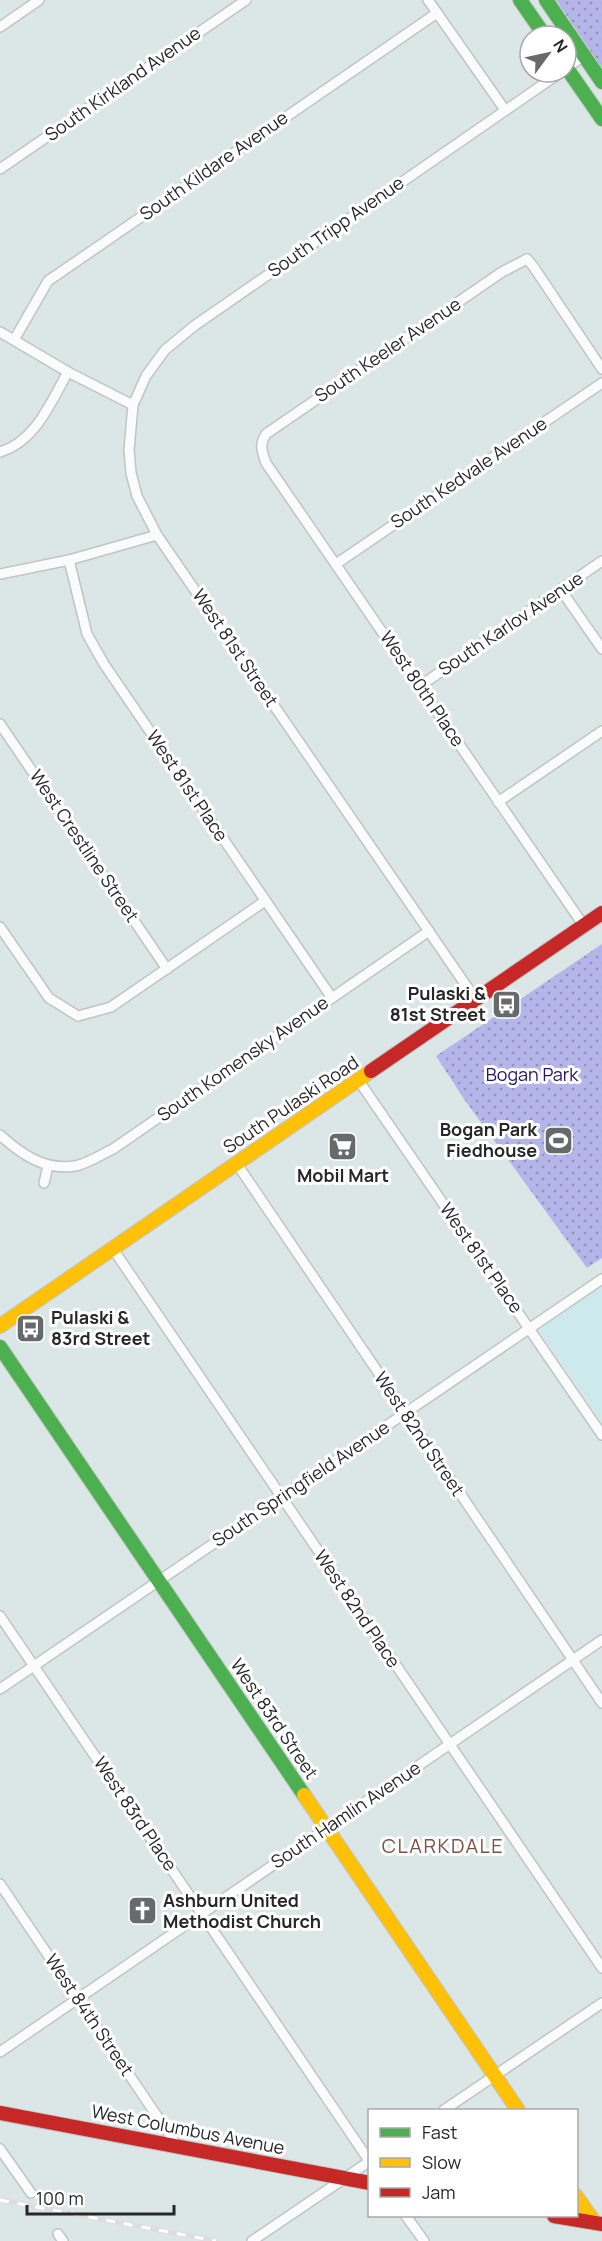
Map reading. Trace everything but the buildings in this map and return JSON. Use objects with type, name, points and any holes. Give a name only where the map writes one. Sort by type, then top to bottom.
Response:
[{"type":"main road","points":[[520,0],[537,24]]},
{"type":"main road","points":[[546,0],[602,82]]},
{"type":"main road","points":[[577,84],[602,119]]},
{"type":"main road","name":"South Pulaski Road","points":[[0,1326],[602,914]]},
{"type":"main road","name":"West 83rd Street","points":[[0,1347],[517,2109]]},
{"type":"main road","name":"West Columbus Avenue","points":[[0,2113],[368,2183]]},
{"type":"main road","points":[[578,2198],[598,2223]]},
{"type":"main road","points":[[560,2217],[598,2223]]},
{"type":"street","points":[[0,27],[39,0]]},
{"type":"street","name":"South Kirkland Avenue","points":[[0,169],[246,0]]},
{"type":"street","points":[[428,0],[505,110]]},
{"type":"street","name":"South Kildare Avenue","points":[[14,339],[48,281],[436,12]]},
{"type":"street","points":[[578,60],[584,56]]},
{"type":"street","name":"South Tripp Avenue","points":[[134,405],[146,376],[165,350],[194,326],[543,84]]},
{"type":"street","name":"South Keeler Avenue","points":[[261,451],[262,440],[266,434],[527,255],[602,369]]},
{"type":"street","points":[[0,332],[68,372],[134,405]]},
{"type":"street","points":[[0,452],[14,448],[35,429],[68,372]]},
{"type":"street","name":"South Kedvale Avenue","points":[[336,564],[602,383]]},
{"type":"street","name":"West 81st Street","points":[[134,405],[129,450],[131,473],[137,496],[157,534],[476,1000]]},
{"type":"street","name":"West 80th Place","points":[[261,451],[266,463],[584,926]]},
{"type":"street","points":[[0,574],[69,560],[157,534]]},
{"type":"street","name":"West 81st Place","points":[[69,560],[87,634],[104,664],[332,998]]},
{"type":"street","name":"South Karlov Avenue","points":[[420,686],[602,561]]},
{"type":"street","points":[[561,590],[602,649]]},
{"type":"street","name":"West Crestline Street","points":[[0,724],[167,969]]},
{"type":"street","points":[[498,802],[602,732]]},
{"type":"street","points":[[0,927],[49,998],[78,1016],[111,1007],[265,901]]},
{"type":"street","name":"South Komensky Avenue","points":[[48,1166],[77,1166],[113,1149],[429,931]]},
{"type":"street","points":[[75,1027],[78,1016]]},
{"type":"street","name":"West 81st Place","points":[[359,1081],[602,1435]]},
{"type":"street","points":[[0,1135],[18,1151],[48,1166],[44,1183]]},
{"type":"street","name":"West 82nd Street","points":[[237,1164],[602,1703]]},
{"type":"street","name":"West 82nd Place","points":[[112,1250],[602,1968]]},
{"type":"street","name":"South Springfield Avenue","points":[[0,1689],[602,1279]]},
{"type":"street","name":"West 83rd Place","points":[[0,1616],[368,2160]]},
{"type":"street","name":"South Hamlin Avenue","points":[[0,2052],[602,1640]]},
{"type":"street","name":"West 84th Street","points":[[0,1884],[178,2147]]},
{"type":"street","points":[[446,2109],[602,2003]]},
{"type":"street","points":[[0,2149],[31,2193]]},
{"type":"street","points":[[252,2241],[368,2162]]},
{"type":"street","points":[[407,2217],[424,2241]]},
{"type":"shaded area","points":[[602,1284],[602,1422],[538,1328]]},
{"type":"green space","points":[[556,0],[602,0],[602,68],[578,33],[578,24],[572,24]]},
{"type":"green space","name":"Bogan Park","points":[[602,944],[602,1258],[587,1268],[464,1099],[436,1056]]},
{"type":"railway","points":[[0,2200],[216,2241]]},
{"type":"traffic: fast","points":[[520,0],[537,24]]},
{"type":"traffic: fast","points":[[546,0],[602,82]]},
{"type":"traffic: fast","points":[[578,84],[602,119]]},
{"type":"traffic: fast","points":[[0,1347],[304,1795]]},
{"type":"traffic: slow","points":[[0,1326],[371,1071]]},
{"type":"traffic: slow","points":[[304,1795],[517,2109]]},
{"type":"traffic: slow","points":[[578,2199],[595,2223]]},
{"type":"traffic: jam","points":[[371,1071],[602,913]]},
{"type":"traffic: jam","points":[[0,2113],[368,2183]]},
{"type":"traffic: jam","points":[[560,2217],[602,2224]]},
{"type":"place","name":"Pulaski & 81st Street","points":[[507,1004]]},
{"type":"place","name":"Bogan Park Fiedhouse","points":[[558,1140]]},
{"type":"place","name":"Mobil Mart","points":[[343,1147]]},
{"type":"place","name":"Pulaski & 83rd Street","points":[[30,1328]]},
{"type":"place","name":"Ashburn United Methodist Church","points":[[142,1911]]},
{"type":"district","name":"CLARKDALE","points":[[443,1846]]}]
